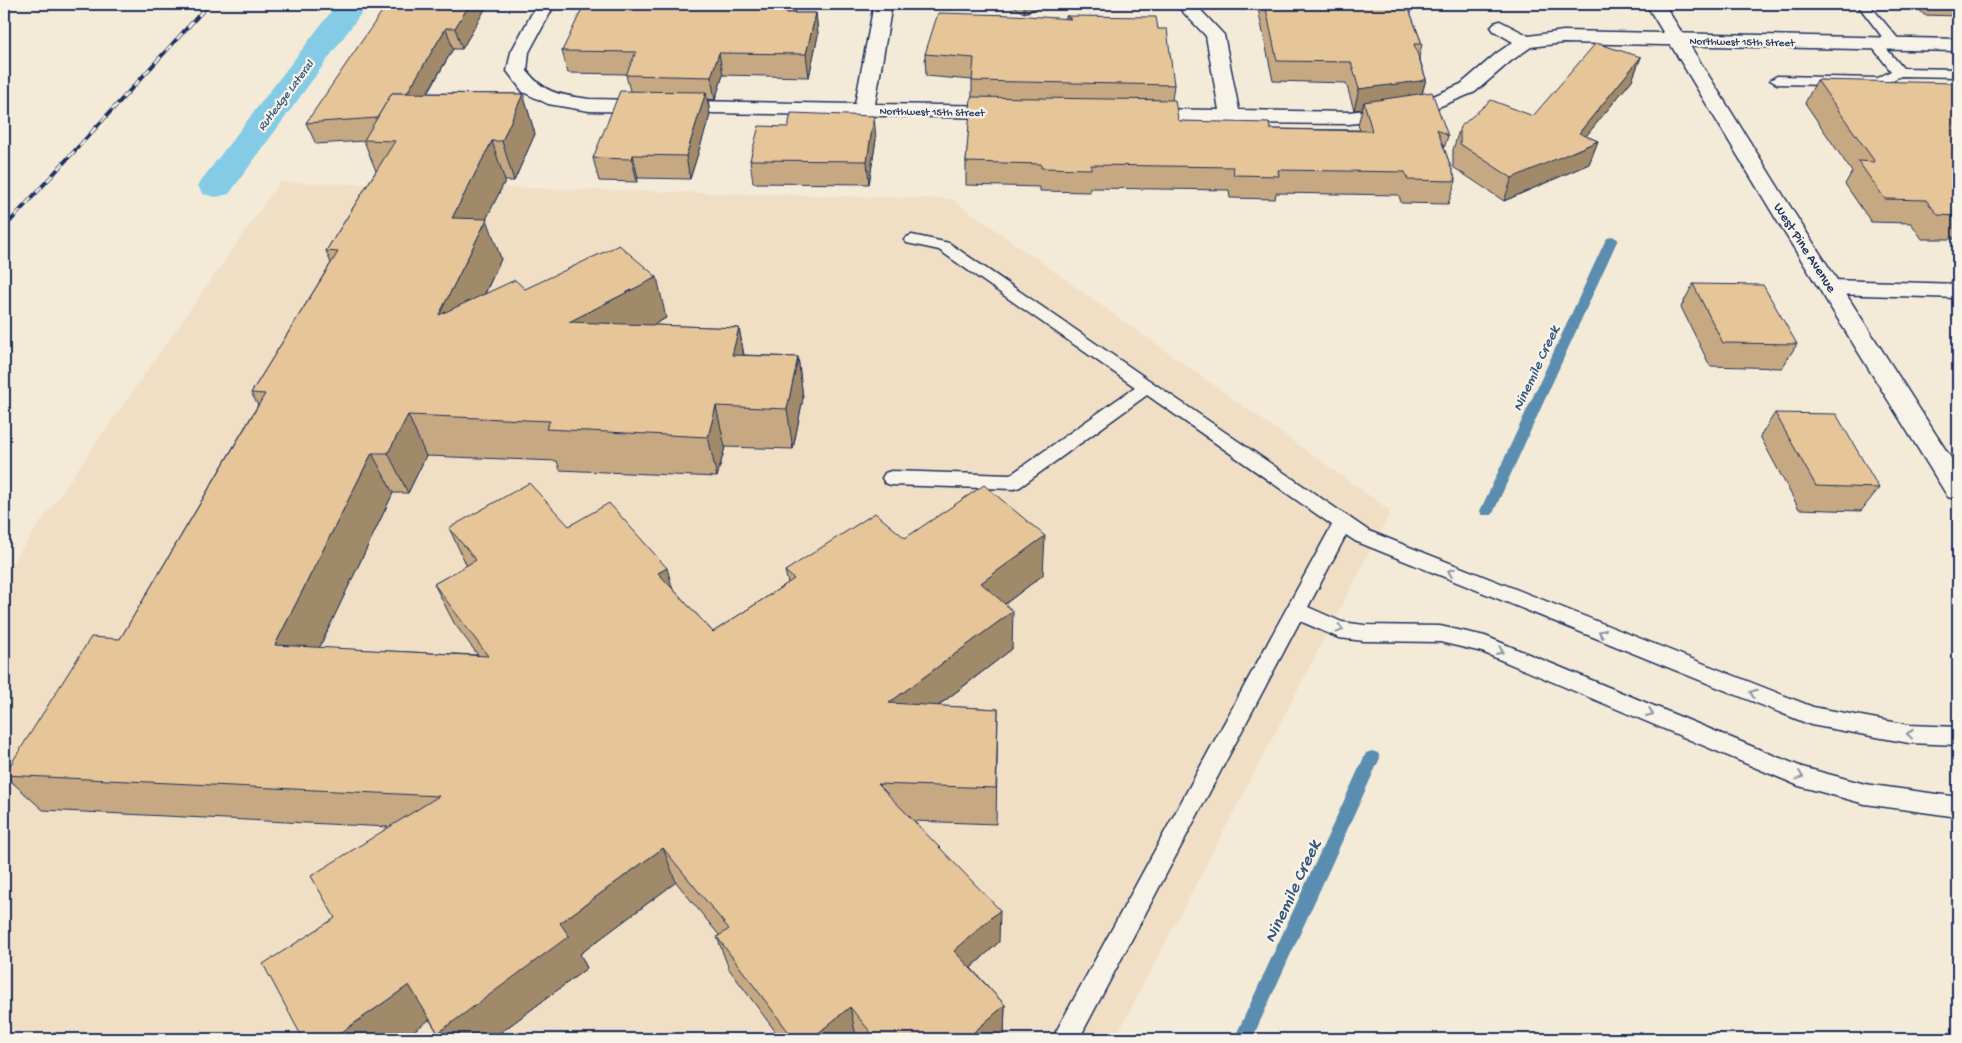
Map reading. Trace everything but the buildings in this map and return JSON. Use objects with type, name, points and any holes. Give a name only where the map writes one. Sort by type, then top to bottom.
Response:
[{"type":"street","name":"Northwest 15th Street","points":[[546,4],[520,52],[517,71],[530,88],[555,100],[590,105],[1022,113]]},
{"type":"street","points":[[864,110],[883,4]]},
{"type":"street","name":"West Pine Avenue","points":[[1655,4],[1787,219],[1832,287],[1958,490]]},
{"type":"street","points":[[1188,7],[1215,35],[1230,117]]},
{"type":"street","points":[[1500,27],[1526,42]]},
{"type":"street","name":"Northwest 15th Street","points":[[1121,115],[1350,118],[1419,109],[1468,88],[1526,42],[1563,37],[1875,43],[1956,47]]},
{"type":"street","points":[[1832,287],[1958,291]]},
{"type":"lane","points":[[1863,4],[1895,44]]},
{"type":"lane","points":[[1875,43],[1899,72]]},
{"type":"lane","points":[[1777,80],[1880,82],[1899,72],[1958,73]]},
{"type":"lane","points":[[912,240],[944,246],[1362,536],[1811,716],[1909,734],[1958,736]]},
{"type":"lane","points":[[891,478],[1014,482],[1147,387]]},
{"type":"lane","points":[[1065,1039],[1343,523]]},
{"type":"lane","points":[[1296,610],[1339,630],[1364,633],[1440,634],[1485,644],[1799,776],[1865,794],[1958,807]]},
{"type":"shaded area","points":[[280,182],[952,199],[1391,511],[1115,1039],[4,1039],[4,574]]},
{"type":"waterway","name":"Rutledge Lateral","points":[[216,186],[353,4]]},
{"type":"waterway","name":"Ninemile Creek","points":[[1487,511],[1612,239]]},
{"type":"waterway","name":"Ninemile Creek","points":[[1243,1039],[1372,758]]},
{"type":"railway","points":[[4,228],[209,4]]}]
